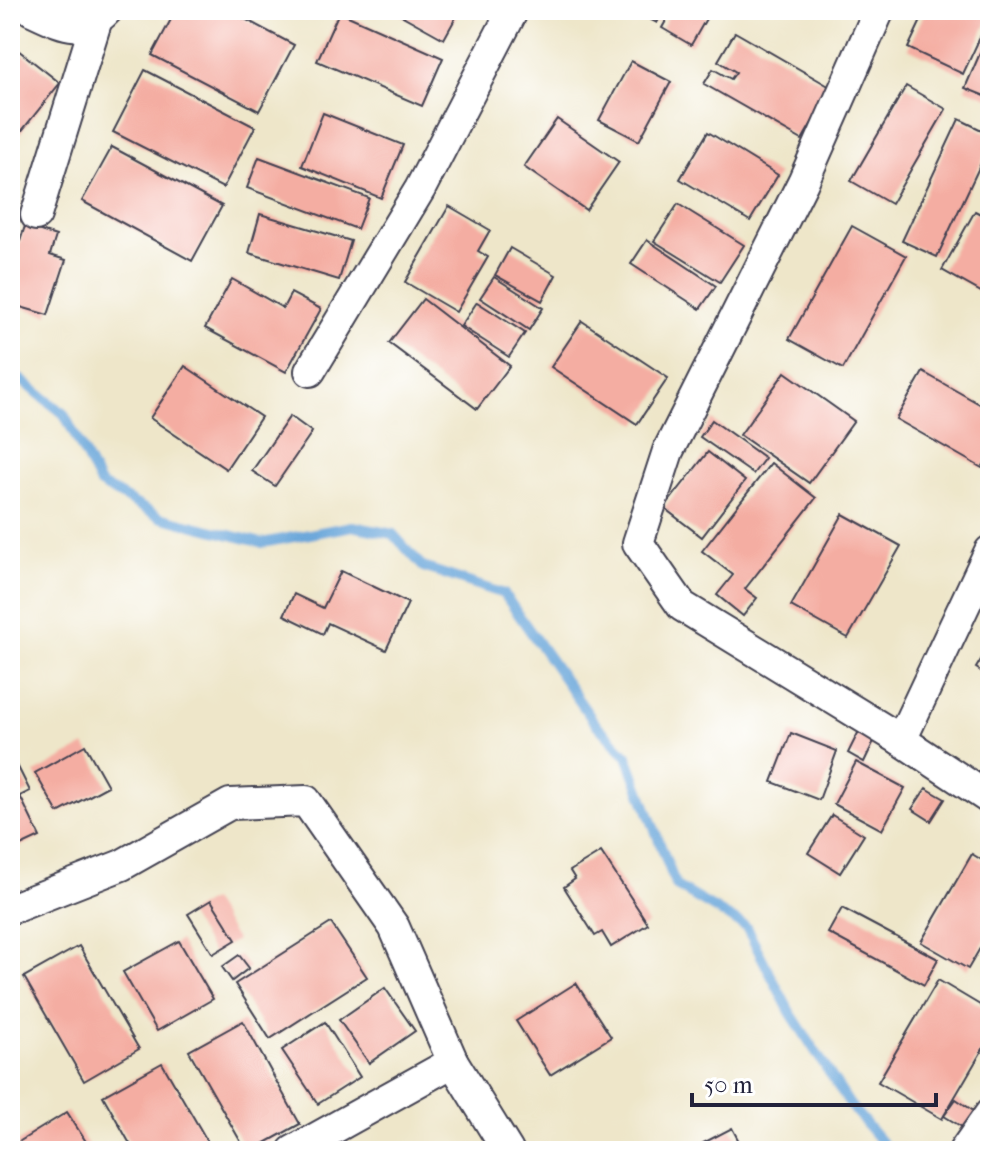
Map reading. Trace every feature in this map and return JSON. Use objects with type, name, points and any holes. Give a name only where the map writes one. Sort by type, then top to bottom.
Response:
[{"type":"street","points":[[32,10],[63,24],[81,26],[102,16]]},
{"type":"street","points":[[310,371],[420,189],[513,10]]},
{"type":"street","points":[[879,10],[803,182],[668,451],[638,543],[682,606],[901,740],[990,799]]},
{"type":"street","points":[[36,215],[102,16]]},
{"type":"street","points":[[901,740],[990,551]]},
{"type":"street","points":[[10,909],[122,865],[230,804],[306,801],[394,927],[453,1062],[508,1151]]},
{"type":"street","points":[[293,1151],[453,1062]]},
{"type":"street","points":[[967,1147],[990,1114]]},
{"type":"building","points":[[176,10],[228,10],[294,45],[259,111],[152,55]]},
{"type":"building","points":[[392,10],[460,10],[444,39]]},
{"type":"building","points":[[632,10],[664,10],[657,23]]},
{"type":"building","points":[[672,10],[711,10],[691,45],[662,28]]},
{"type":"building","points":[[926,10],[978,10],[990,16],[963,74],[908,48]]},
{"type":"building","points":[[339,12],[443,58],[422,106],[317,61]]},
{"type":"building","points":[[990,30],[990,98],[965,88]]},
{"type":"building","points":[[735,32],[832,88],[802,140],[704,84],[713,69],[731,79],[736,72],[718,61]]},
{"type":"building","points":[[18,50],[60,83],[20,133],[10,125],[10,59]]},
{"type":"building","points":[[631,61],[671,82],[639,141],[599,120]]},
{"type":"building","points":[[145,70],[255,127],[223,188],[113,132]]},
{"type":"building","points":[[906,86],[946,109],[891,204],[851,181]]},
{"type":"building","points":[[323,113],[403,145],[381,198],[302,166]]},
{"type":"building","points":[[557,119],[619,162],[586,210],[524,167]]},
{"type":"building","points":[[959,119],[990,134],[990,144],[937,257],[902,241]]},
{"type":"building","points":[[708,132],[778,175],[750,221],[680,179]]},
{"type":"building","points":[[112,147],[222,206],[192,261],[82,201]]},
{"type":"building","points":[[259,157],[369,198],[357,229],[247,188]]},
{"type":"building","points":[[678,204],[744,245],[720,282],[654,241]]},
{"type":"building","points":[[449,206],[490,230],[478,251],[488,257],[456,312],[405,282]]},
{"type":"building","points":[[975,211],[990,219],[990,297],[942,270]]},
{"type":"building","points":[[260,214],[351,241],[339,280],[249,253]]},
{"type":"building","points":[[25,226],[56,236],[50,255],[66,260],[48,315],[10,304],[10,272]]},
{"type":"building","points":[[852,226],[906,256],[843,369],[789,339]]},
{"type":"building","points":[[647,240],[716,286],[700,309],[631,264]]},
{"type":"building","points":[[510,248],[556,275],[542,301],[495,275]]},
{"type":"building","points":[[494,277],[543,308],[529,330],[480,298]]},
{"type":"building","points":[[232,279],[283,308],[291,293],[321,309],[286,372],[205,328]]},
{"type":"building","points":[[423,299],[510,366],[477,409],[389,343]]},
{"type":"building","points":[[477,302],[525,333],[509,357],[461,326]]},
{"type":"building","points":[[582,321],[668,378],[637,424],[551,367]]},
{"type":"building","points":[[185,366],[261,417],[226,469],[150,418]]},
{"type":"building","points":[[785,372],[854,421],[809,483],[740,435]]},
{"type":"building","points":[[923,372],[990,410],[990,454],[982,468],[896,419]]},
{"type":"building","points":[[290,416],[312,432],[275,486],[252,471]]},
{"type":"building","points":[[712,420],[765,458],[753,474],[700,437]]},
{"type":"building","points":[[708,452],[745,481],[702,537],[664,508]]},
{"type":"building","points":[[771,463],[816,498],[745,589],[757,598],[743,616],[717,595],[733,575],[702,551]]},
{"type":"building","points":[[843,514],[901,546],[848,638],[791,606]]},
{"type":"building","points":[[341,571],[408,603],[386,650],[328,623],[323,634],[284,615],[294,594],[323,608]]},
{"type":"building","points":[[990,645],[990,677],[976,668]]},
{"type":"building","points":[[859,731],[875,739],[864,762],[848,753]]},
{"type":"building","points":[[791,733],[837,751],[819,800],[772,782]]},
{"type":"building","points":[[85,745],[108,786],[58,813],[35,773]]},
{"type":"building","points":[[856,762],[905,788],[882,830],[834,804]]},
{"type":"building","points":[[16,763],[30,791],[20,796],[40,837],[10,851],[10,766]]},
{"type":"building","points":[[926,788],[945,799],[931,821],[912,809]]},
{"type":"building","points":[[832,815],[864,835],[840,873],[808,853]]},
{"type":"building","points":[[601,852],[648,924],[611,947],[602,932],[595,936],[564,887],[575,879],[570,871]]},
{"type":"building","points":[[972,854],[990,865],[990,931],[968,969],[921,942]]},
{"type":"building","points":[[211,900],[236,940],[213,954],[188,914]]},
{"type":"building","points":[[842,908],[938,959],[924,985],[828,933]]},
{"type":"building","points":[[331,923],[367,977],[270,1039],[235,984]]},
{"type":"building","points":[[179,941],[213,999],[157,1031],[123,972]]},
{"type":"building","points":[[79,946],[139,1049],[84,1081],[24,977]]},
{"type":"building","points":[[239,955],[249,968],[232,981],[222,967]]},
{"type":"building","points":[[938,980],[990,1011],[990,1037],[942,1119],[878,1082]]},
{"type":"building","points":[[576,983],[611,1037],[550,1075],[516,1021]]},
{"type":"building","points":[[385,988],[415,1031],[369,1063],[339,1020]]},
{"type":"building","points":[[243,1021],[300,1124],[251,1151],[246,1151],[189,1051]]},
{"type":"building","points":[[325,1022],[360,1077],[318,1104],[282,1050]]},
{"type":"building","points":[[162,1063],[213,1151],[134,1151],[103,1096]]},
{"type":"building","points":[[956,1099],[978,1114],[967,1130],[944,1116]]},
{"type":"building","points":[[67,1112],[92,1151],[22,1151],[17,1143]]},
{"type":"building","points":[[732,1128],[744,1151],[688,1151]]},
{"type":"waterway","points":[[10,371],[64,414],[100,484],[159,517],[262,543],[352,526],[393,534],[423,567],[504,594],[594,722],[627,756],[676,886],[746,927],[790,1012],[850,1105],[889,1151]]}]
